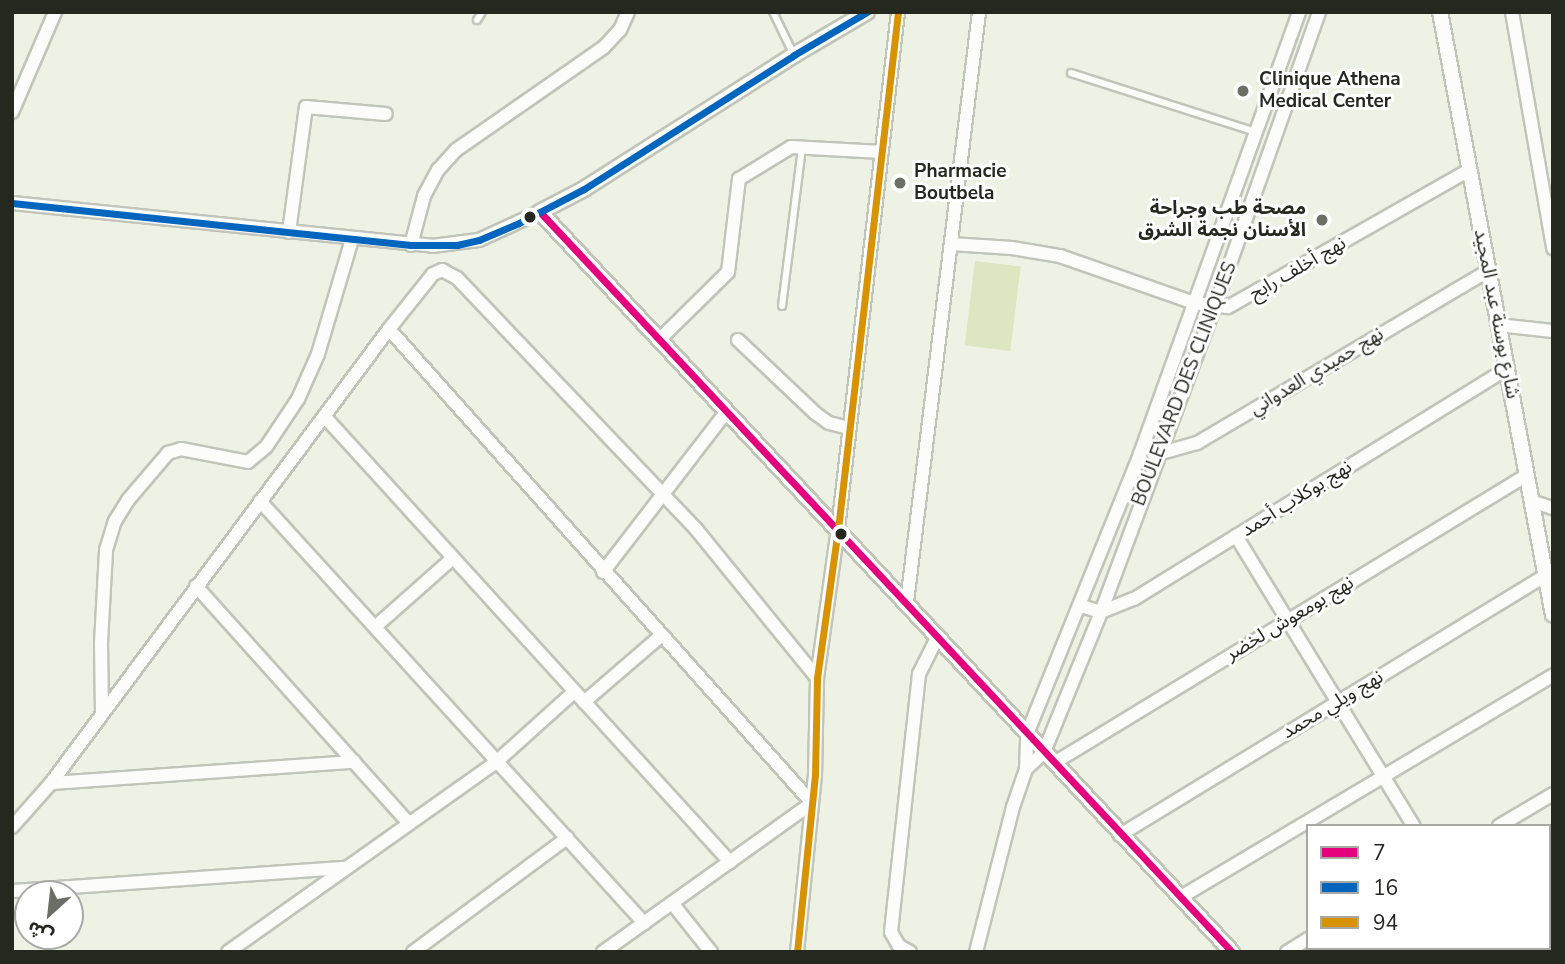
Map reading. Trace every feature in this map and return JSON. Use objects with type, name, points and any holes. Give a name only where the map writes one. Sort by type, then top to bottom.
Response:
[{"type":"street","points":[[12,112],[55,12]]},
{"type":"street","points":[[411,245],[424,196],[438,170],[456,150],[604,47],[620,30],[628,12]]},
{"type":"street","points":[[12,203],[411,245],[457,244],[479,240],[584,189],[794,55],[867,12]]},
{"type":"street","points":[[785,952],[798,947],[812,803],[817,678],[838,529],[898,12]]},
{"type":"street","points":[[906,603],[979,12]]},
{"type":"street","name":"BOULEVARD DES CLINIQUES","points":[[1027,734],[1082,606],[1140,454],[1299,12]]},
{"type":"street","name":"BOULEVARD DES CLINIQUES","points":[[1049,758],[1320,12]]},
{"type":"street","name":"شارع بوسنة عبد المجيد","points":[[1440,12],[1534,502],[1553,615]]},
{"type":"street","points":[[1512,12],[1553,248]]},
{"type":"street","points":[[289,232],[306,107],[386,114]]},
{"type":"street","points":[[659,340],[729,272],[739,179],[791,147],[882,152]]},
{"type":"street","name":"نهج أخلف رابح","points":[[951,244],[1012,248],[1060,256],[1194,303],[1215,306],[1238,304],[1469,170]]},
{"type":"street","points":[[540,212],[1232,952]]},
{"type":"street","points":[[102,714],[101,643],[106,550],[115,521],[128,500],[168,453],[181,449],[248,461],[266,447],[298,399],[318,354],[352,239]]},
{"type":"street","points":[[12,827],[51,783],[389,329],[433,274],[442,270],[450,271],[696,529],[817,678]]},
{"type":"street","name":"نهج حميدي العدواني","points":[[1140,454],[1158,456],[1197,443],[1488,271]]},
{"type":"street","points":[[1498,325],[1553,331]]},
{"type":"street","points":[[389,329],[603,572],[812,803]]},
{"type":"street","points":[[738,340],[815,413],[829,423],[849,429]]},
{"type":"street","name":"نهج بوكلاب أحمد","points":[[1101,612],[1134,599],[1507,369]]},
{"type":"street","points":[[603,572],[727,411]]},
{"type":"street","points":[[325,417],[730,862]]},
{"type":"street","name":"نهج بومعوش لخضر","points":[[1049,758],[1288,619],[1527,475]]},
{"type":"street","points":[[260,501],[644,923]]},
{"type":"street","points":[[1534,502],[1553,508]]},
{"type":"street","points":[[1236,536],[1413,824]]},
{"type":"street","points":[[375,627],[453,558]]},
{"type":"street","name":"نهج ويلي محمد","points":[[1120,835],[1546,575]]},
{"type":"street","points":[[196,586],[409,823]]},
{"type":"street","points":[[1082,606],[1101,612]]},
{"type":"street","points":[[584,702],[662,635]]},
{"type":"street","points":[[909,952],[899,946],[891,932],[919,674],[937,636]]},
{"type":"street","points":[[1181,897],[1553,675]]},
{"type":"street","points":[[228,952],[497,761],[574,692]]},
{"type":"street","points":[[976,952],[1013,807],[1026,769],[1027,734]]},
{"type":"street","points":[[1026,769],[1049,758]]},
{"type":"street","points":[[51,783],[354,762]]},
{"type":"street","points":[[1502,824],[1553,794]]},
{"type":"street","points":[[603,952],[812,803]]},
{"type":"street","points":[[420,950],[567,838]]},
{"type":"street","points":[[12,891],[344,868]]},
{"type":"street","points":[[672,903],[711,952]]},
{"type":"street","points":[[1287,952],[1306,941]]},
{"type":"lane","points":[[477,20],[482,12]]},
{"type":"lane","points":[[773,12],[794,55]]},
{"type":"lane","points":[[1071,72],[1256,132]]},
{"type":"lane","points":[[782,306],[802,147]]},
{"type":"green space","points":[[975,261],[1021,267],[1010,351],[965,345]]},
{"type":"transit line","name":"16","points":[[12,203],[411,245],[457,245],[479,240],[519,223],[584,189],[794,55],[867,12]]},
{"type":"transit line","name":"94","points":[[797,952],[815,775],[817,678],[838,529],[898,12]]},
{"type":"transit line","name":"7","points":[[540,212],[1232,952]]},
{"type":"place","name":"Clinique Athena Medical Center","points":[[1243,91]]},
{"type":"place","name":"Pharmacie Boutbela","points":[[900,183]]},
{"type":"place","name":"مصحة طب وجراحة الأسنان نجمة الشرق","points":[[1322,220]]}]
